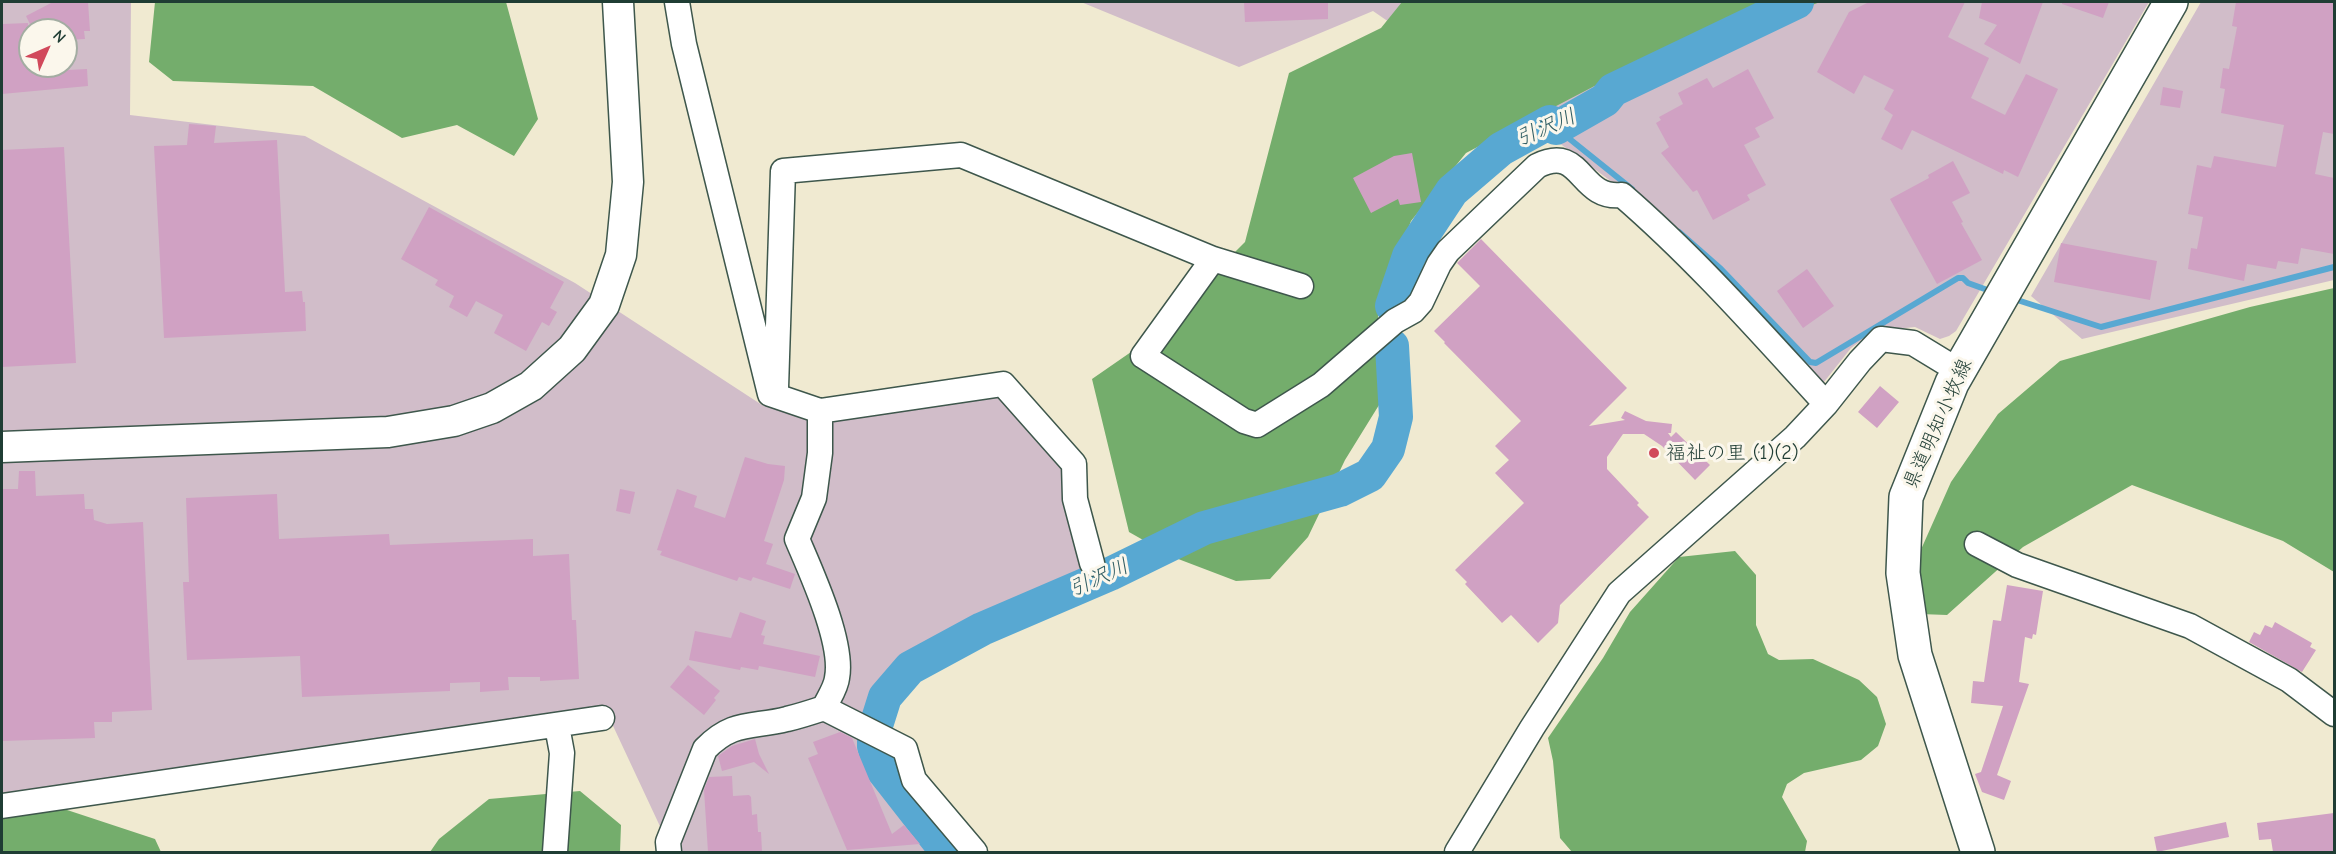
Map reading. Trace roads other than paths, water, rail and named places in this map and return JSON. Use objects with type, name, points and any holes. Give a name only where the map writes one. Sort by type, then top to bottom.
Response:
[{"type":"main road","name":"県道明知小牧線","points":[[1977,852],[1916,655],[1903,573],[1906,497],[1959,371],[2171,2]]},
{"type":"street","points":[[2,447],[388,432],[454,421],[492,408],[531,386],[572,350],[604,305],[621,255],[628,182],[618,2]]},
{"type":"street","points":[[677,2],[684,44],[770,394],[820,411],[1003,384],[1074,464],[1076,499],[1092,563]]},
{"type":"street","points":[[776,397],[783,171],[962,154],[1213,259],[1301,286]]},
{"type":"street","points":[[1213,259],[1143,356],[1244,421],[1257,425],[1321,385],[1395,321],[1413,311],[1421,302],[1439,264],[1448,251],[1537,166],[1549,160],[1561,159],[1570,164],[1595,189],[1609,196],[1622,195],[1656,225],[1703,270],[1826,404]]},
{"type":"street","points":[[1457,852],[1618,593],[1794,437],[1826,404],[1860,361],[1881,339],[1913,342],[1959,371]]},
{"type":"street","points":[[820,411],[820,453],[814,498],[797,540],[819,590],[836,651],[837,678],[824,708]]},
{"type":"street","points":[[1977,544],[2017,565],[2190,626],[2289,680],[2334,714]]},
{"type":"street","points":[[669,852],[668,842],[705,749],[716,737],[734,728],[786,720],[824,708],[905,749],[914,780],[975,852]]},
{"type":"street","points":[[2,806],[602,718]]},
{"type":"street","points":[[555,852],[562,753],[557,726]]},
{"type":"waterway","name":"引沢川","points":[[1392,306],[1409,256],[1452,191],[1501,149],[1550,122],[1556,128],[1605,100],[1613,90],[1797,2]]},
{"type":"waterway","points":[[1556,128],[1632,189]]},
{"type":"waterway","points":[[1679,232],[1721,269],[1810,362],[1816,363],[1958,278],[1963,278],[1968,283],[1993,292]]},
{"type":"waterway","points":[[2011,298],[2101,327],[2334,267]]},
{"type":"waterway","name":"引沢川","points":[[947,852],[879,765],[874,746],[874,732],[885,697],[910,668],[982,629],[1110,574],[1204,528],[1340,490],[1370,475],[1388,449],[1396,417],[1392,346]]},
{"type":"place","name":"福祉の里 (1)(2)","points":[[1654,453]]}]
